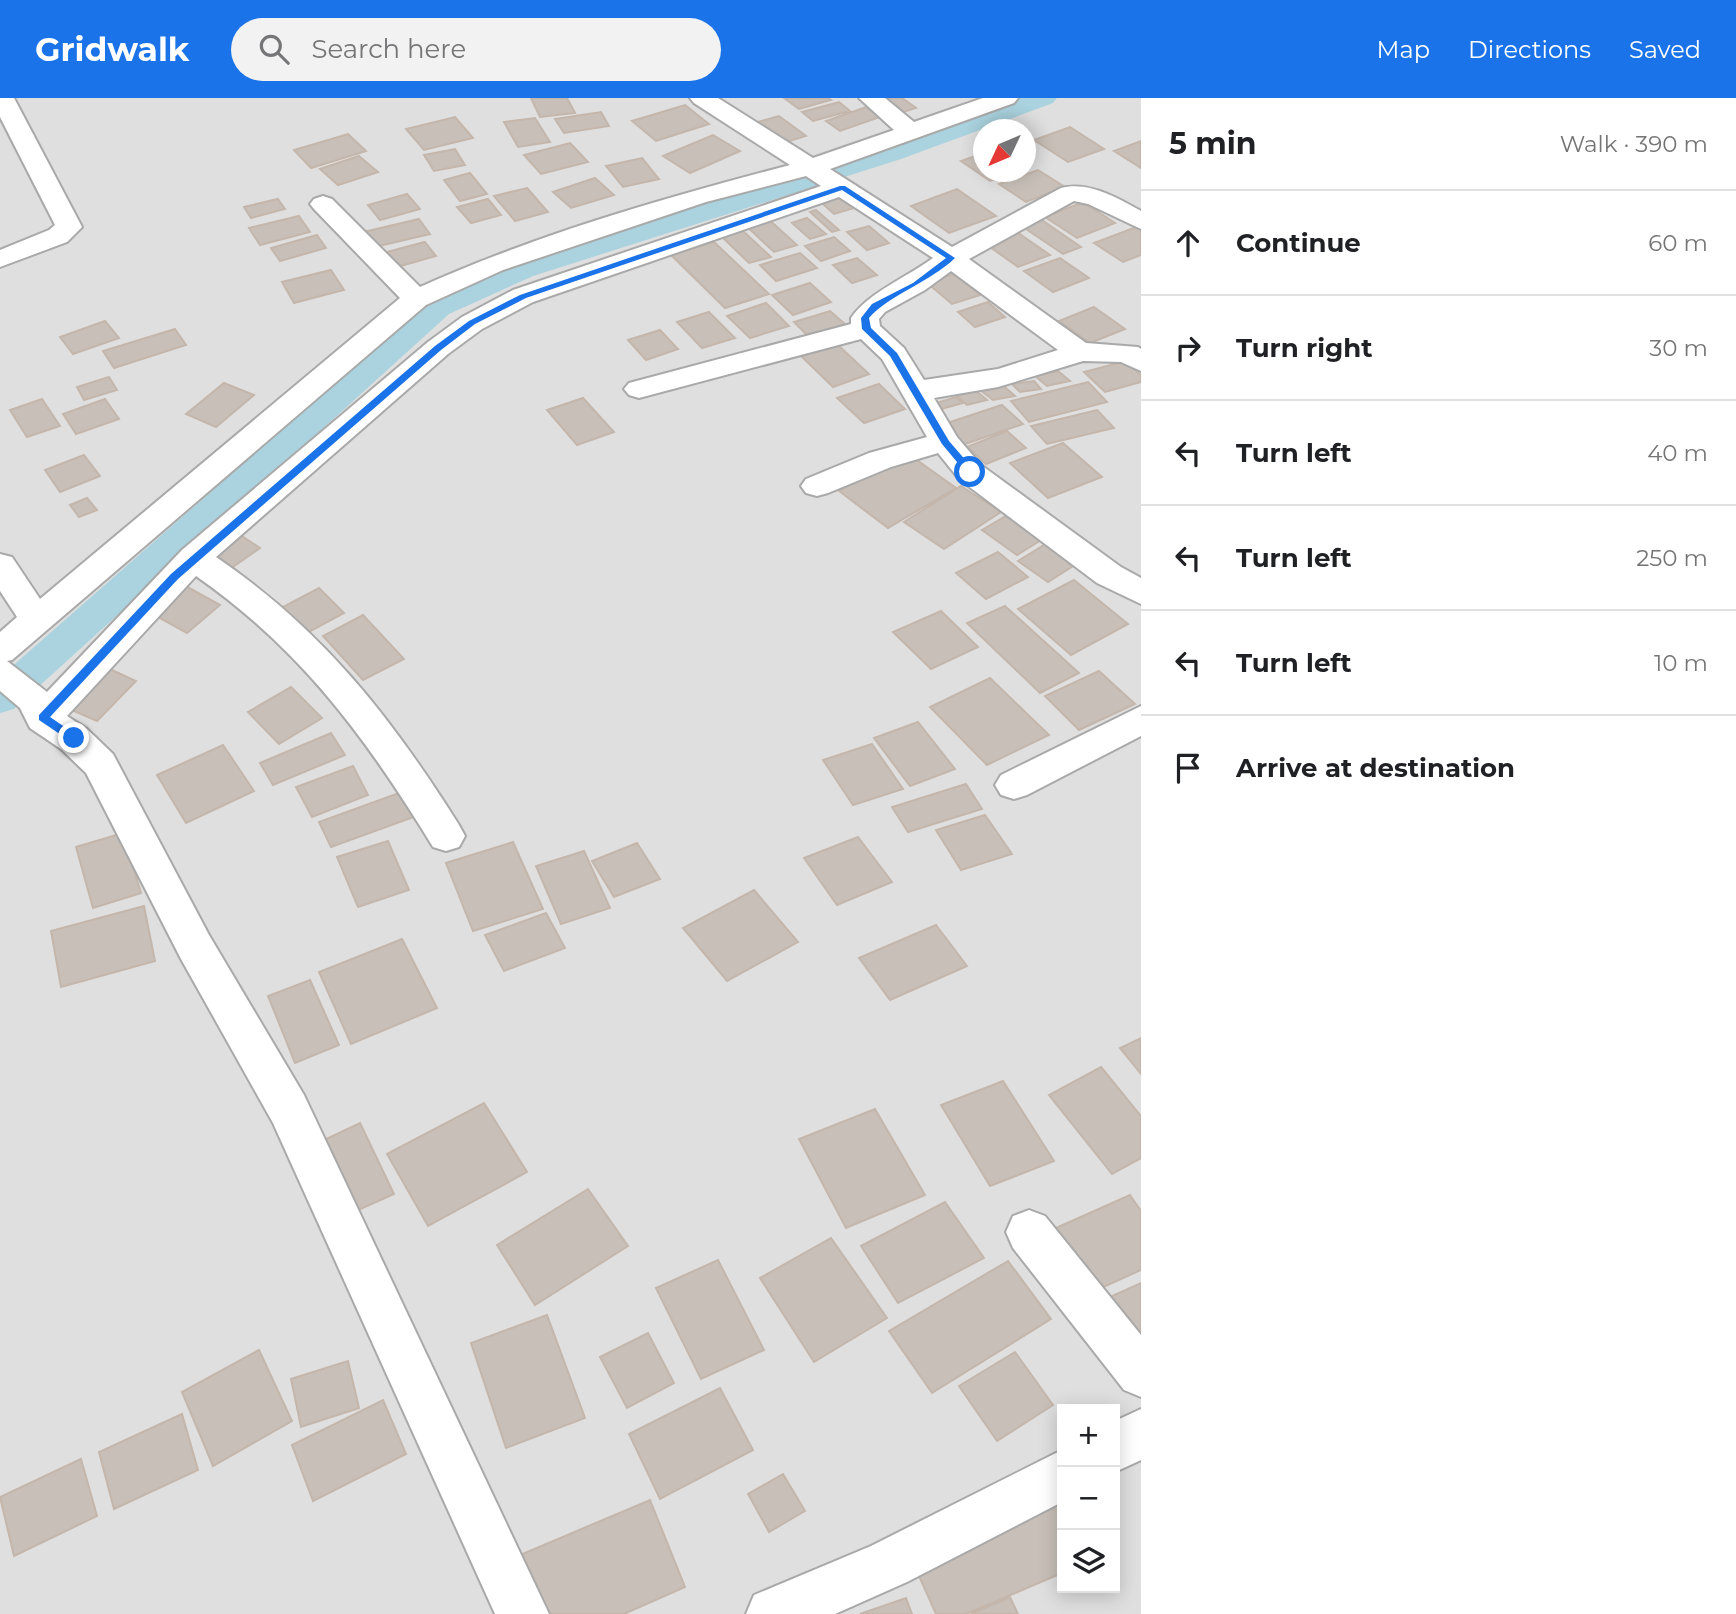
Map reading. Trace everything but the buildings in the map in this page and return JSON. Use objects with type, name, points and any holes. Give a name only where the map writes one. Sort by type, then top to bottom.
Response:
[{"type":"street","points":[[0,259],[58,236],[69,227],[2,98]]},
{"type":"street","points":[[702,98],[951,258],[1079,352]]},
{"type":"street","points":[[871,98],[910,131]]},
{"type":"street","points":[[18,684],[194,558],[438,348],[472,323],[523,296],[827,178],[910,131],[1006,98]]},
{"type":"street","points":[[18,684],[36,619],[416,299],[492,264],[697,197],[827,178]]},
{"type":"street","points":[[1135,211],[1095,197],[1070,193],[951,258],[915,284],[875,306],[865,318],[866,329],[894,355],[945,442],[970,472],[1109,575],[1141,592]]},
{"type":"street","points":[[323,204],[416,299]]},
{"type":"street","points":[[639,389],[866,329]]},
{"type":"street","points":[[915,390],[947,387],[1034,368],[1079,352],[1128,353],[1141,362]]},
{"type":"street","points":[[817,486],[898,453],[945,442]]},
{"type":"street","points":[[194,558],[248,597],[299,643],[395,755],[446,836]]},
{"type":"street","points":[[0,565],[36,619]]},
{"type":"street","points":[[18,684],[100,764],[195,947],[289,1110],[522,1614]]},
{"type":"street","points":[[1014,785],[1141,720]]},
{"type":"street","points":[[1029,1232],[1141,1373]]},
{"type":"street","points":[[1120,1444],[1141,1434]]},
{"type":"street","points":[[773,1614],[889,1564],[1057,1478]]},
{"type":"shaded area","points":[[0,98],[1141,98],[1141,1614],[0,1614]]},
{"type":"waterway","points":[[0,699],[438,308],[523,270],[891,153],[1044,98]]},
{"type":"route","points":[[74,738],[43,718],[174,577],[438,348],[472,323],[523,296],[843,187],[951,258],[915,284],[875,306],[865,318],[866,329],[894,355],[945,442],[970,472]]}]
